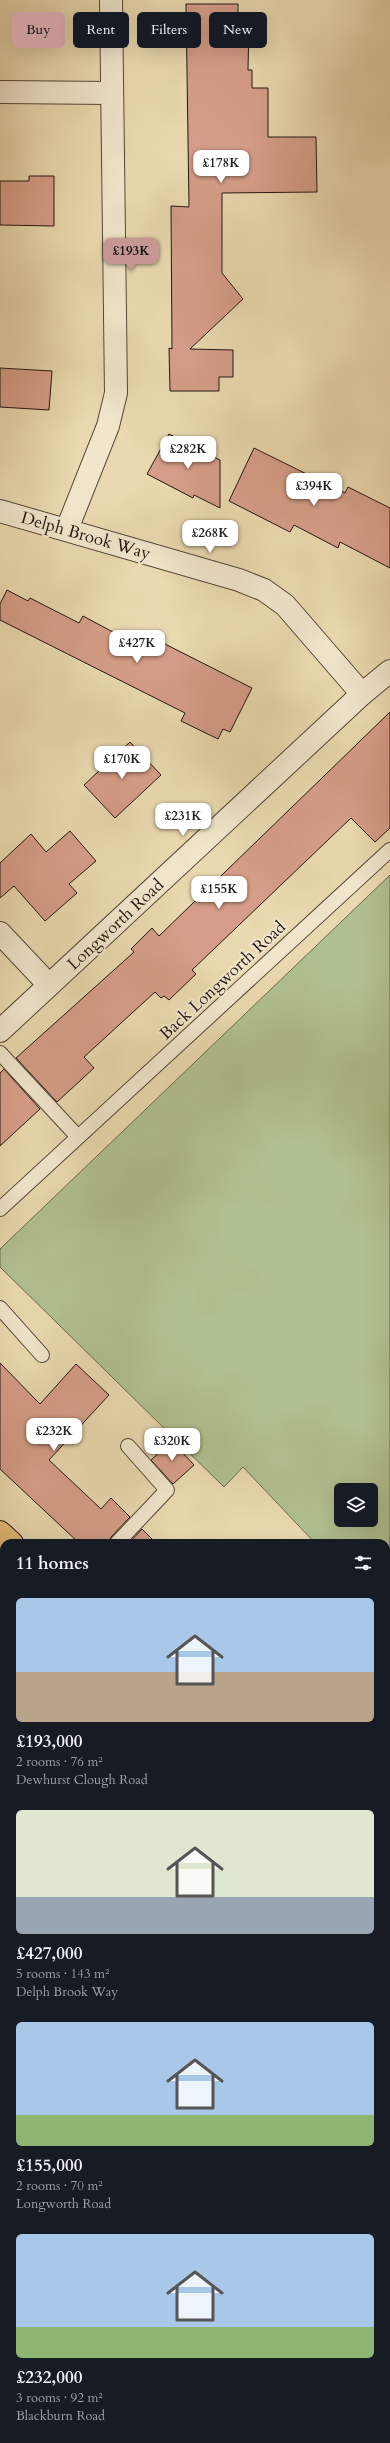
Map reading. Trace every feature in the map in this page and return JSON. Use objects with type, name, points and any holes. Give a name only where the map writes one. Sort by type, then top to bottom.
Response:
[{"type":"highway","points":[[0,1532],[8,1539]]},
{"type":"street","points":[[67,529],[108,426],[116,393],[111,0]]},
{"type":"street","points":[[0,92],[111,93]]},
{"type":"street","name":"Delph Brook Way","points":[[0,511],[67,529],[239,580],[264,590],[285,605],[362,694]]},
{"type":"street","name":"Longworth Road","points":[[0,1031],[362,694],[390,671]]},
{"type":"street","points":[[0,933],[49,985]]},
{"type":"lane","name":"Back Longworth Road","points":[[0,1208],[390,850]]},
{"type":"lane","points":[[0,1053],[78,1137]]},
{"type":"lane","points":[[0,1308],[42,1355]]},
{"type":"lane","points":[[122,1539],[167,1490],[128,1446]]},
{"type":"green space","points":[[390,875],[390,1539],[311,1539],[243,1467],[224,1487],[0,1267],[0,1249]]},
{"type":"building","points":[[186,4],[238,4],[238,12],[209,12],[209,48],[248,48],[248,70],[252,70],[252,88],[268,88],[268,137],[316,137],[317,192],[222,193],[222,273],[243,299],[190,349],[233,350],[233,377],[219,377],[219,391],[170,391],[169,348],[172,349],[171,206],[189,207],[187,48],[201,48],[201,12],[186,12]]},
{"type":"building","points":[[29,176],[54,176],[54,226],[0,225],[0,181],[29,181]]},
{"type":"building","points":[[0,368],[52,371],[49,410],[0,407]]},
{"type":"building","points":[[169,434],[220,460],[220,508],[194,495],[193,498],[147,474]]},
{"type":"building","points":[[254,448],[345,493],[348,487],[390,508],[390,568],[340,542],[338,548],[294,525],[290,532],[229,501]]},
{"type":"building","points":[[7,590],[28,601],[30,598],[79,623],[83,616],[126,639],[128,634],[156,648],[159,641],[252,688],[230,732],[223,729],[218,739],[181,721],[185,713],[0,620],[0,604]]},
{"type":"building","points":[[390,712],[390,828],[375,842],[351,818],[192,970],[196,974],[169,1000],[164,996],[161,998],[155,992],[84,1057],[94,1068],[57,1102],[16,1058],[134,952],[131,949],[152,928],[159,936]]},
{"type":"building","points":[[130,742],[161,775],[115,818],[84,785]]},
{"type":"building","points":[[70,831],[96,861],[69,884],[77,893],[45,921],[14,886],[0,898],[0,863],[31,834],[46,852]]},
{"type":"building","points":[[4,1069],[40,1109],[0,1146],[0,1073]]},
{"type":"building","points":[[0,1363],[40,1404],[76,1364],[109,1395],[49,1460],[101,1509],[111,1498],[130,1517],[110,1539],[75,1539],[0,1469]]},
{"type":"building","points":[[172,1441],[194,1465],[173,1484],[151,1460]]},
{"type":"building","points":[[142,1529],[152,1539],[133,1539]]}]
